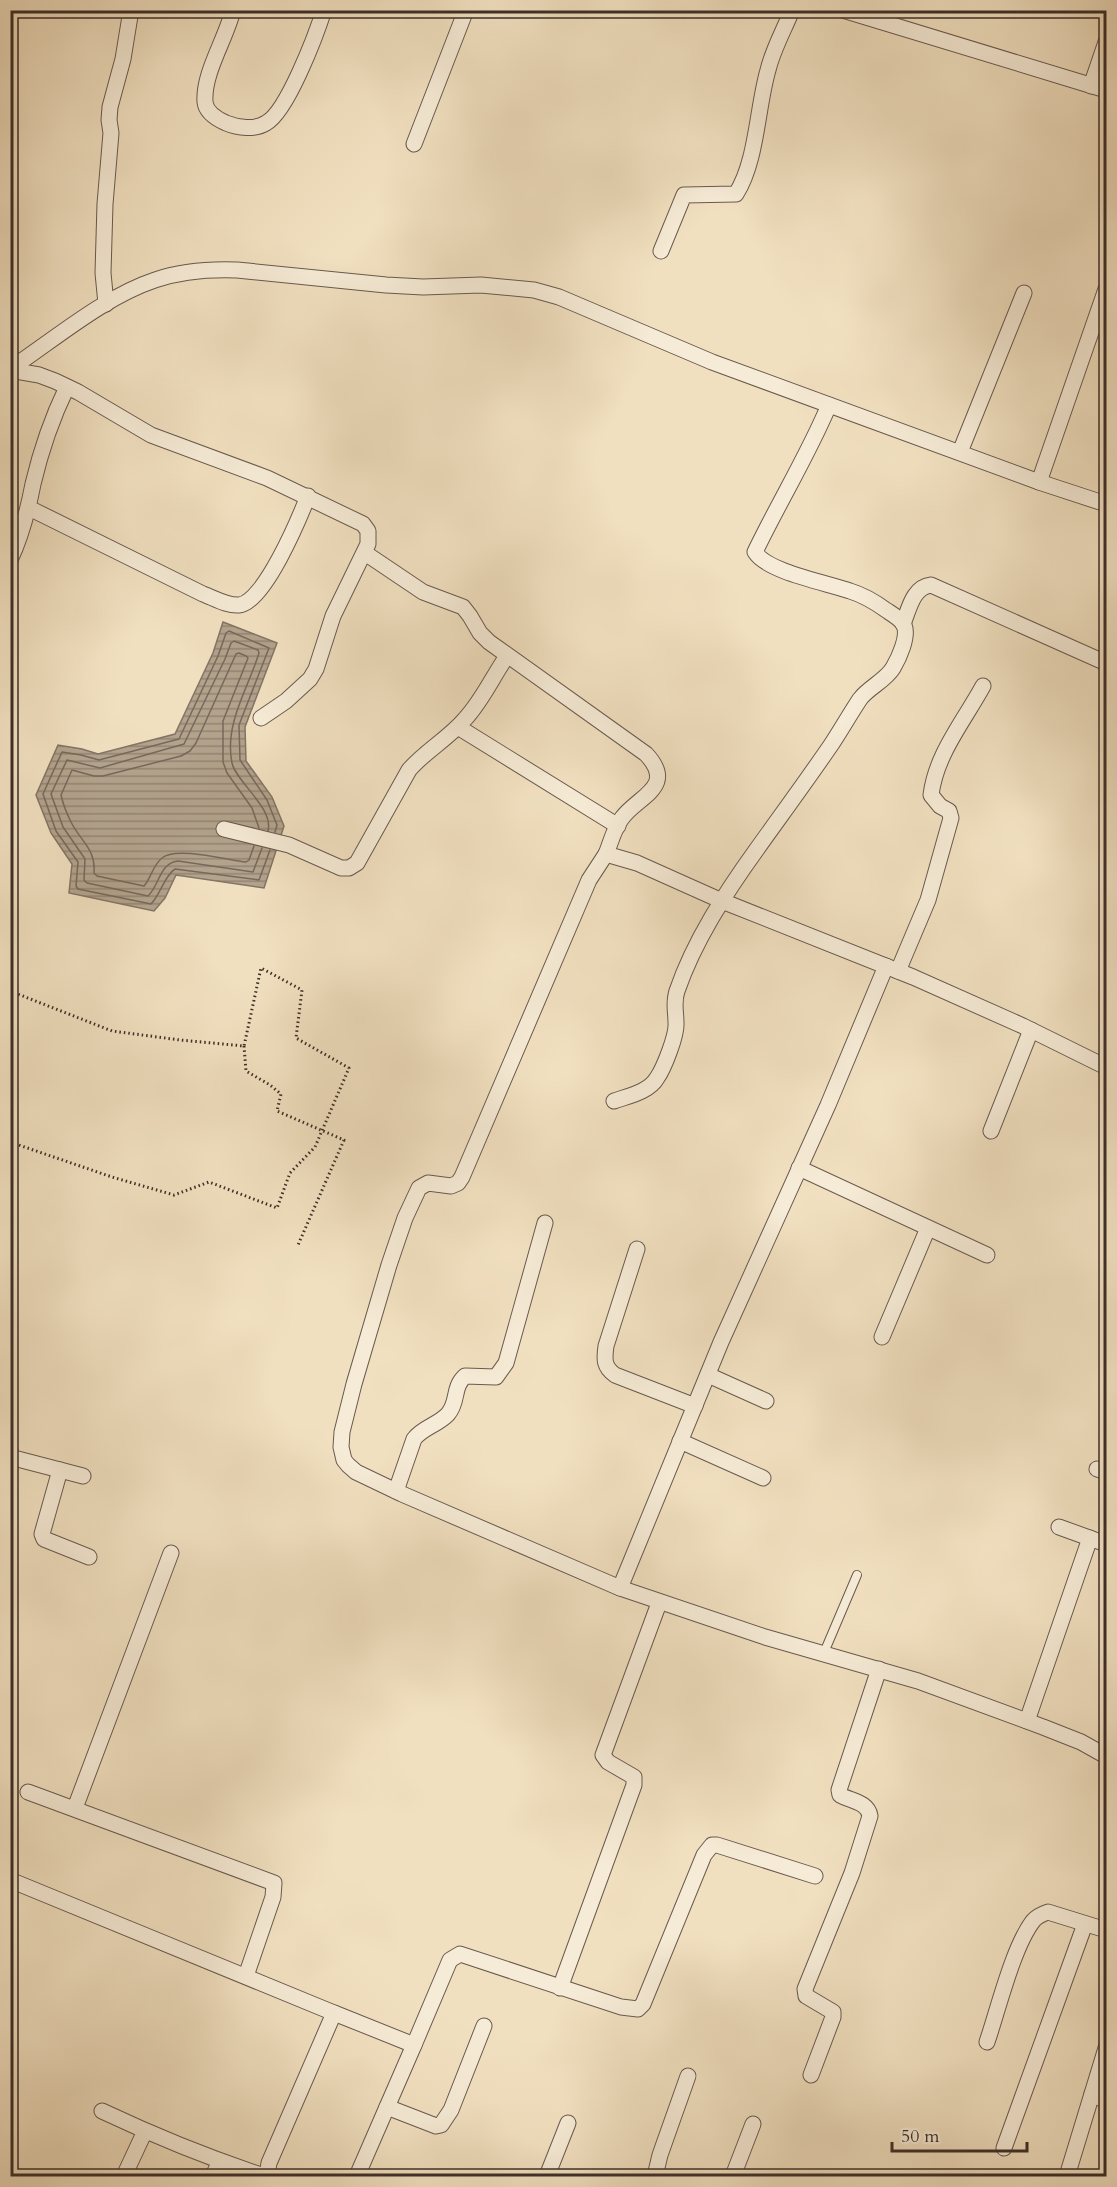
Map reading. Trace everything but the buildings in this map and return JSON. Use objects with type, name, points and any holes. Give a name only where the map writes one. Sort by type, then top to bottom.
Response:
[{"type":"street","points":[[106,304],[105,204],[111,133],[110,107],[123,59],[131,10]]},
{"type":"street","points":[[232,10],[209,76],[205,105],[210,113],[223,122],[241,127],[266,124],[275,117],[290,91],[324,10]]},
{"type":"street","points":[[414,144],[466,10]]},
{"type":"street","points":[[661,251],[684,195],[736,194],[742,185],[751,157],[767,70],[792,10]]},
{"type":"street","points":[[843,10],[1099,88],[1107,42]]},
{"type":"street","points":[[10,369],[106,304],[156,280],[190,272],[214,269],[423,287],[481,285],[517,287],[559,297],[712,362],[1039,482],[1107,504]]},
{"type":"street","points":[[1039,482],[1107,290]]},
{"type":"street","points":[[960,452],[1024,293]]},
{"type":"street","points":[[10,369],[39,375],[67,387],[151,435],[247,470],[308,496],[363,524],[368,531],[368,544],[333,616],[316,669],[310,679],[286,701],[261,718]]},
{"type":"street","points":[[10,560],[29,508],[33,484],[49,429],[67,387]]},
{"type":"street","points":[[829,405],[811,445],[755,552],[759,559],[766,563],[867,598],[903,624]]},
{"type":"street","points":[[29,508],[203,594],[229,604],[239,605],[249,602],[268,578],[298,522],[308,496]]},
{"type":"street","points":[[364,553],[423,592],[463,607],[480,633],[507,656],[646,754],[656,764],[658,777],[654,789],[630,809],[618,826],[606,854],[589,880],[458,1184],[452,1186],[428,1183],[419,1188],[405,1218],[354,1384],[342,1432],[341,1447],[344,1460],[356,1472],[396,1491],[658,1603],[823,1655],[918,1681],[1081,1742],[1107,1756]]},
{"type":"street","points":[[614,1101],[648,1088],[657,1080],[675,1032],[674,1002],[677,991],[692,956],[742,870],[862,696],[883,680],[892,669],[905,633],[903,624],[917,592],[924,586],[931,585],[1107,663]]},
{"type":"street","points":[[224,829],[289,845],[341,868],[349,868],[357,863],[409,770],[458,727],[473,710],[507,656]]},
{"type":"street","points":[[620,1588],[708,1375],[799,1168],[892,969],[931,892],[951,818],[949,811],[940,806],[931,795],[935,773],[983,686]]},
{"type":"street","points":[[458,727],[618,826]]},
{"type":"street","points":[[606,854],[637,863],[722,902],[892,969],[1031,1030],[1107,1067]]},
{"type":"street","points":[[991,1131],[1031,1030]]},
{"type":"street","points":[[799,1168],[987,1256]]},
{"type":"street","points":[[396,1491],[414,1439],[419,1432],[441,1420],[449,1412],[454,1402],[458,1382],[465,1376],[496,1377],[506,1363],[545,1223]]},
{"type":"street","points":[[882,1337],[920,1251],[928,1227]]},
{"type":"street","points":[[637,1249],[606,1346],[604,1360],[607,1369],[615,1375],[695,1406]]},
{"type":"street","points":[[708,1375],[766,1401]]},
{"type":"street","points":[[681,1441],[763,1478]]},
{"type":"street","points":[[10,1457],[83,1476]]},
{"type":"street","points":[[60,1470],[42,1534],[44,1539],[89,1557]]},
{"type":"street","points":[[1059,1527],[1107,1544]]},
{"type":"street","points":[[1027,1721],[1090,1538]]},
{"type":"street","points":[[75,1808],[171,1553]]},
{"type":"street","points":[[560,1988],[634,1785],[634,1777],[608,1762],[603,1755],[658,1603]]},
{"type":"street","points":[[811,2075],[833,2012],[806,1996],[805,1989],[852,1873],[870,1816],[865,1805],[840,1795],[839,1790],[879,1669]]},
{"type":"street","points":[[28,1792],[274,1883],[273,1897],[246,1976]]},
{"type":"street","points":[[357,2176],[450,1960],[454,1956],[460,1954],[631,2010],[638,2009],[644,2004],[704,1855],[712,1845],[815,1876]]},
{"type":"street","points":[[10,1880],[414,2045]]},
{"type":"street","points":[[987,2042],[1015,1959],[1033,1920],[1048,1912],[1107,1930]]},
{"type":"street","points":[[1004,2148],[1085,1924]]},
{"type":"street","points":[[102,2111],[220,2162],[265,2176],[334,2013]]},
{"type":"street","points":[[387,2107],[436,2126],[441,2125],[451,2110],[484,2026]]},
{"type":"street","points":[[1067,2176],[1107,2048]]},
{"type":"street","points":[[655,2176],[660,2155],[688,2076]]},
{"type":"street","points":[[1092,2094],[1107,2101]]},
{"type":"street","points":[[548,2176],[568,2123]]},
{"type":"street","points":[[733,2176],[753,2124]]},
{"type":"street","points":[[124,2176],[145,2131]]},
{"type":"street","points":[[213,2176],[220,2162]]},
{"type":"lane","points":[[823,1655],[857,1575]]},
{"type":"path","points":[[10,1142],[112,1177],[174,1194],[209,1182],[277,1208],[290,1173],[315,1147],[323,1130],[349,1068],[296,1038],[302,990],[261,968],[244,1046],[246,1071],[270,1084],[281,1094],[277,1112],[323,1130],[344,1140],[298,1245]]},
{"type":"path","points":[[10,991],[112,1031],[244,1046]]},
{"type":"water","points":[[223,622],[277,643],[245,727],[246,761],[272,797],[284,826],[264,888],[176,875],[165,898],[154,911],[69,893],[72,864],[51,833],[36,795],[58,745],[98,754],[175,734],[213,653]]}]
